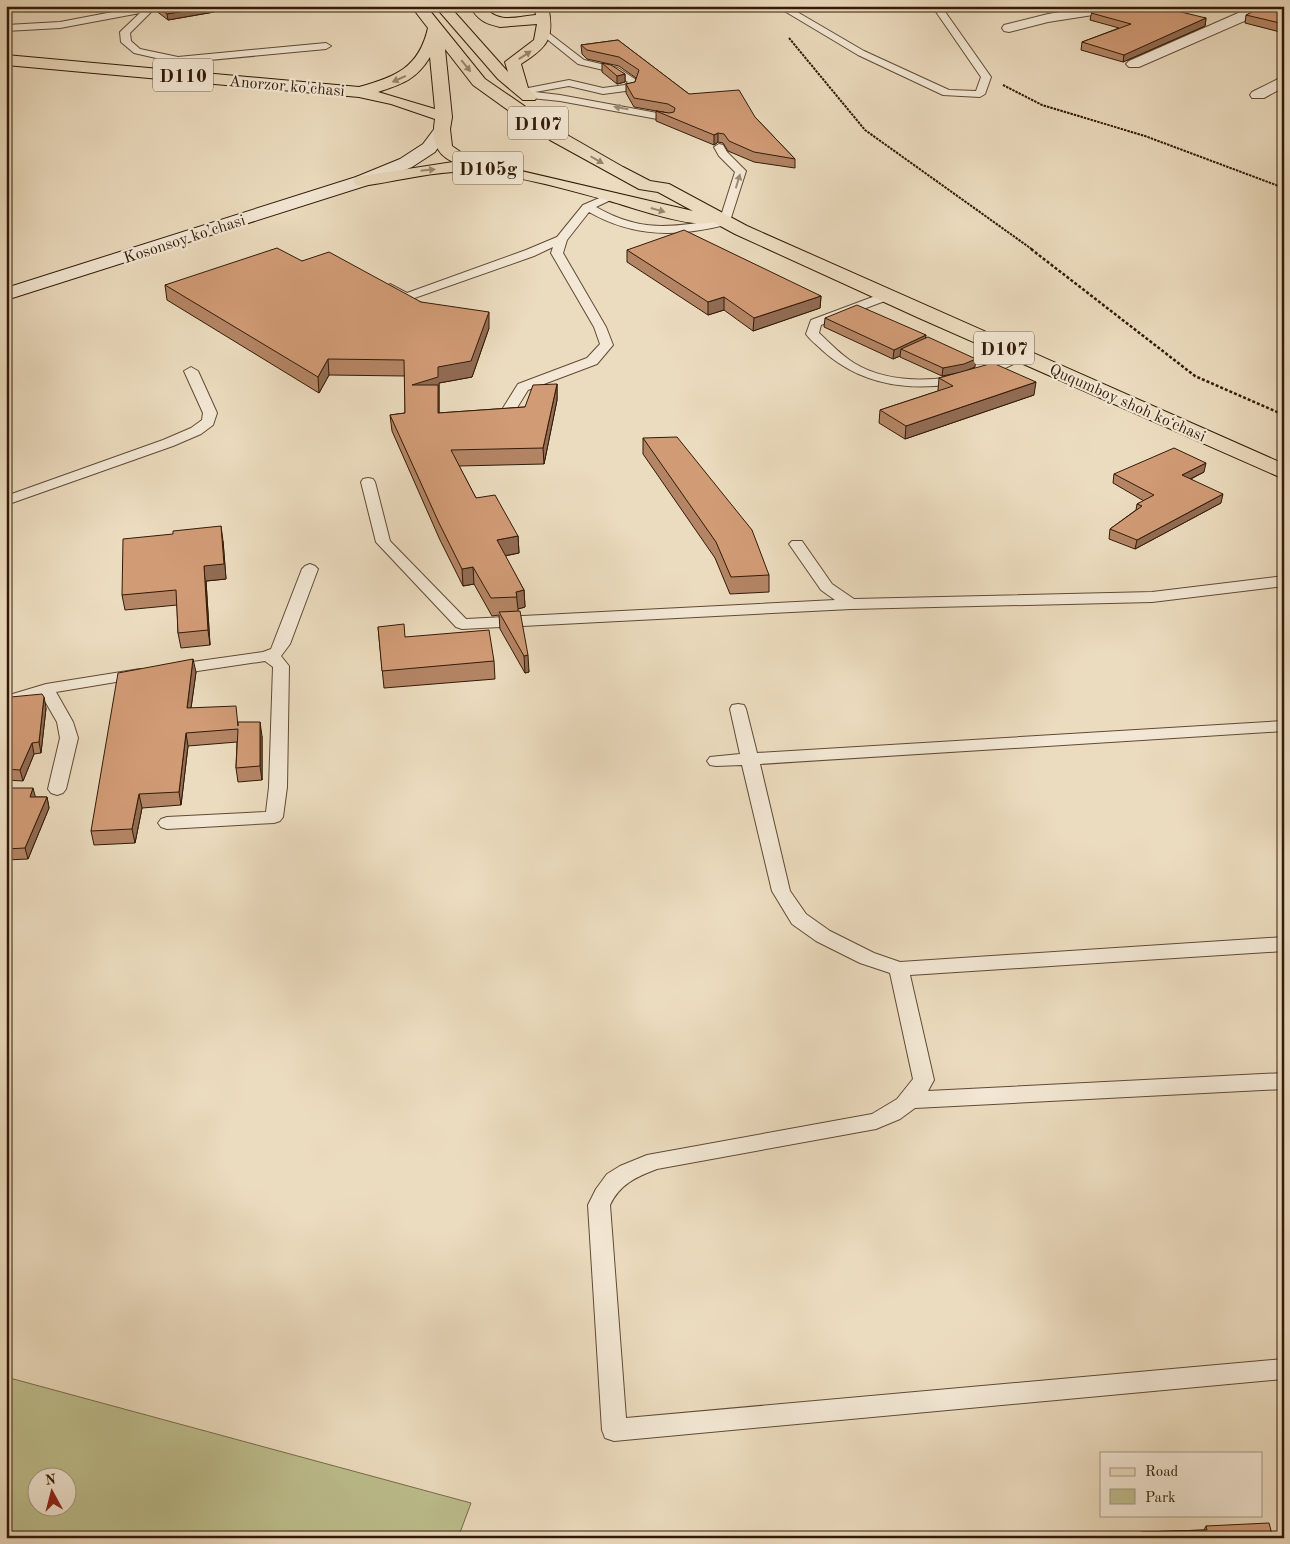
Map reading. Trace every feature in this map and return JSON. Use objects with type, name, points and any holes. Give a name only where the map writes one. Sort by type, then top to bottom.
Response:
[{"type":"main road","name":"D107","points":[[418,6],[479,82],[556,136],[610,167],[659,186],[725,222]]},
{"type":"main road","name":"D107","points":[[442,6],[503,76],[522,92],[556,114]]},
{"type":"main road","points":[[476,6],[485,18],[500,23],[544,20],[536,47],[513,62],[522,92]]},
{"type":"main road","points":[[1009,28],[1048,18],[1125,6]]},
{"type":"main road","points":[[1159,6],[1170,6]]},
{"type":"main road","points":[[1134,64],[1267,6]]},
{"type":"main road","name":"D110","points":[[359,92],[398,81],[412,73],[423,58],[435,28]]},
{"type":"main road","points":[[435,28],[444,147],[449,154],[493,168]]},
{"type":"main road","name":"Anorzor ko'chasi","points":[[6,60],[359,92]]},
{"type":"main road","points":[[1258,95],[1284,81]]},
{"type":"main road","name":"D110","points":[[359,92],[396,100],[442,124]]},
{"type":"main road","name":"D105g","points":[[362,181],[406,163],[429,148],[442,124]]},
{"type":"main road","name":"D107","points":[[594,140],[657,177],[659,186]]},
{"type":"main road","name":"D105g","points":[[362,181],[453,167],[493,168],[611,196],[667,212],[725,222]]},
{"type":"main road","name":"Kosonsoy ko’chasi","points":[[6,294],[362,181]]},
{"type":"main road","points":[[611,196],[659,186]]},
{"type":"main road","name":"Ququmboy shoh koʻchasi","points":[[725,222],[886,296],[1284,472]]},
{"type":"lane","points":[[6,28],[73,24],[160,6]]},
{"type":"lane","points":[[780,6],[861,52],[947,93],[980,94],[986,77],[936,6]]},
{"type":"lane","points":[[105,8],[150,8]]},
{"type":"lane","points":[[150,8],[125,32],[126,42],[137,51],[178,60],[326,46]]},
{"type":"lane","points":[[522,92],[569,83],[603,91],[629,88],[633,81],[615,70],[581,62],[544,20]]},
{"type":"lane","points":[[522,92],[668,118]]},
{"type":"lane","points":[[587,207],[621,224],[647,230],[686,229],[725,222],[741,171],[723,154],[719,146]]},
{"type":"lane","points":[[510,408],[523,387],[592,361],[607,345],[600,326],[557,253],[561,239],[587,207],[611,196]]},
{"type":"lane","points":[[383,284],[406,297],[561,239]]},
{"type":"lane","points":[[886,296],[815,323],[812,334],[849,366],[864,373],[900,382],[926,382],[978,374],[1021,355]]},
{"type":"lane","points":[[6,501],[168,443],[196,431],[208,422],[210,413],[191,371]]},
{"type":"lane","points":[[368,482],[383,542],[462,624],[851,604],[1152,597],[1284,581]]},
{"type":"lane","points":[[797,544],[826,587],[851,604]]},
{"type":"lane","points":[[6,702],[46,689],[266,656],[277,652],[282,644],[310,569]]},
{"type":"lane","points":[[167,823],[274,817],[278,788],[282,666],[275,659],[266,656]]},
{"type":"lane","points":[[46,689],[65,722],[69,738],[57,789]]},
{"type":"lane","points":[[738,709],[781,891],[799,919],[823,936],[867,958],[899,969],[1284,944]]},
{"type":"lane","points":[[716,760],[1284,726]]},
{"type":"lane","points":[[899,969],[924,1080],[911,1100],[897,1112],[876,1121],[655,1161],[623,1173],[607,1187],[599,1204],[614,1430],[1284,1369]]},
{"type":"lane","points":[[911,1100],[1284,1082]]},
{"type":"path","points":[[789,38],[865,130],[1032,249],[1195,376],[1284,415]]},
{"type":"path","points":[[986,77],[1042,105],[1145,136],[1284,188]]},
{"type":"green space","points":[[6,1377],[471,1503],[458,1538],[6,1538]]},
{"type":"building","points":[[157,6],[213,6],[167,14]]},
{"type":"building","points":[[1156,6],[1206,18],[1124,55],[1082,42],[1131,24],[1091,13],[1092,11]]},
{"type":"building","points":[[1264,6],[1284,6],[1284,24],[1246,15]]},
{"type":"building","points":[[618,40],[689,94],[739,90],[755,117],[795,159],[754,152],[729,141],[724,134],[718,133],[714,135],[656,111],[674,112],[675,108],[668,104],[634,98],[626,84],[635,82],[639,70],[619,57],[587,50],[581,45]]},
{"type":"building","points":[[602,63],[611,65],[625,74],[617,76]]},
{"type":"building","points":[[684,230],[821,296],[754,318],[724,297],[708,302],[627,250]]},
{"type":"building","points":[[277,248],[302,261],[329,252],[421,302],[489,312],[471,361],[438,367],[438,377],[412,385],[438,385],[438,413],[525,407],[533,385],[557,384],[543,448],[451,450],[476,498],[495,495],[518,536],[497,540],[524,590],[516,592],[517,597],[491,598],[473,567],[462,569],[439,523],[390,415],[405,413],[404,360],[328,359],[318,377],[165,285]]},
{"type":"building","points":[[857,305],[926,335],[894,350],[825,318]]},
{"type":"building","points":[[928,337],[976,359],[964,364],[943,368],[901,349]]},
{"type":"building","points":[[993,363],[1036,382],[906,426],[880,410],[953,386],[939,378]]},
{"type":"building","points":[[677,437],[752,530],[769,575],[731,577],[716,542],[643,438]]},
{"type":"building","points":[[1174,448],[1206,463],[1182,475],[1223,494],[1137,540],[1110,529],[1142,506],[1137,504],[1154,495],[1114,474]]},
{"type":"building","points":[[221,526],[224,564],[204,566],[208,630],[178,633],[176,590],[122,595],[123,539],[173,534],[173,531]]},
{"type":"building","points":[[520,611],[528,655],[524,656],[499,612]]},
{"type":"building","points":[[404,624],[405,637],[489,630],[494,661],[382,671],[378,627]]},
{"type":"building","points":[[193,659],[187,708],[236,706],[238,726],[238,722],[260,722],[260,766],[236,768],[238,729],[186,733],[179,792],[139,794],[132,829],[91,831],[118,673]]},
{"type":"building","points":[[42,694],[44,697],[39,742],[32,743],[20,770],[6,769],[6,728],[11,697]]},
{"type":"building","points":[[8,788],[33,788],[30,797],[47,797],[25,848],[6,849],[6,792]]},
{"type":"building","points":[[1269,1523],[1273,1538],[1143,1538],[1141,1532],[1207,1530],[1206,1526]]},
{"type":"building","points":[[1041,1536],[1042,1538],[1000,1538]]}]
